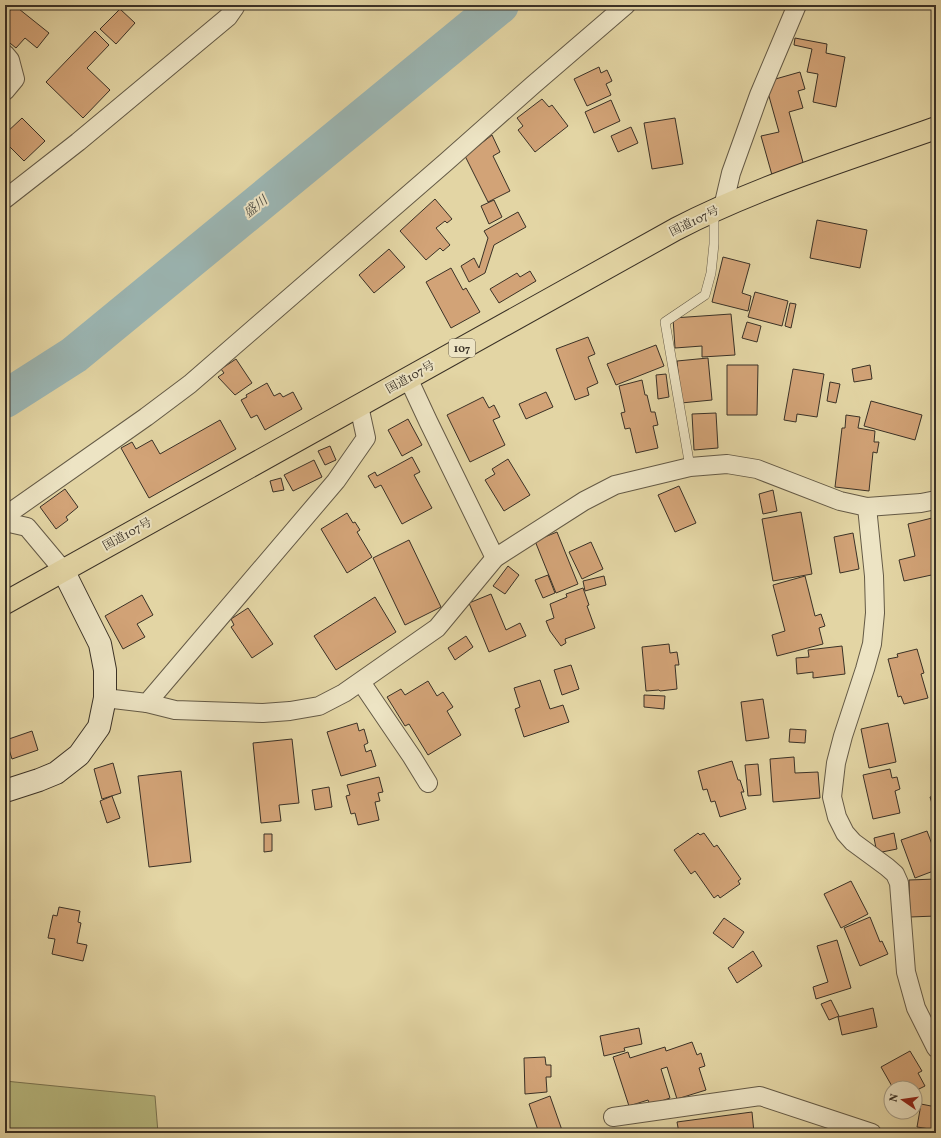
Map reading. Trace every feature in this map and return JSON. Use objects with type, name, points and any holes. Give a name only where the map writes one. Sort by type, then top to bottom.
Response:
[{"type":"highway","name":"国道107号","points":[[5,603],[676,229],[777,184],[936,128]]},
{"type":"street","points":[[5,199],[78,142],[228,17],[235,5]]},
{"type":"street","points":[[5,516],[146,417],[190,384],[446,162],[532,85],[626,5]]},
{"type":"street","points":[[718,209],[759,95],[798,5]]},
{"type":"street","points":[[5,54],[10,60],[15,79],[5,91]]},
{"type":"street","points":[[408,378],[428,422],[496,558]]},
{"type":"street","points":[[147,703],[336,481],[366,438],[359,406]]},
{"type":"street","points":[[105,698],[147,703],[175,710],[263,713],[290,711],[319,706],[361,682],[437,628],[496,558],[584,501],[615,485],[690,467],[727,464],[757,469],[840,501],[867,507],[920,503],[936,500]]},
{"type":"street","points":[[867,507],[874,576],[875,613],[872,644],[866,669],[843,736],[836,763],[832,797],[837,818],[845,832],[853,842],[887,867],[894,874],[899,883],[907,978],[916,1008],[936,1048]]},
{"type":"street","points":[[5,522],[27,527],[63,570],[100,644],[105,670],[105,698],[99,728],[79,755],[56,773],[5,791]]},
{"type":"street","points":[[361,682],[412,756],[428,783]]},
{"type":"street","points":[[613,1117],[760,1096],[872,1133]]},
{"type":"lane","points":[[690,467],[665,322],[705,295],[711,274],[718,209]]},
{"type":"green space","points":[[5,1081],[155,1096],[158,1133],[5,1133]]},
{"type":"building","points":[[14,5],[49,33],[37,48],[25,38],[16,48],[5,39],[5,17]]},
{"type":"building","points":[[120,9],[135,23],[116,44],[100,29]]},
{"type":"building","points":[[95,31],[109,45],[87,68],[110,90],[83,118],[46,82]]},
{"type":"building","points":[[795,38],[827,44],[826,53],[845,57],[836,107],[813,102],[818,74],[807,72],[812,49],[794,45]]},
{"type":"building","points":[[599,67],[601,73],[607,70],[612,81],[606,84],[611,95],[587,106],[574,79]]},
{"type":"building","points":[[800,72],[805,89],[798,91],[803,108],[789,112],[804,166],[772,175],[761,136],[779,132],[765,82]]},
{"type":"building","points":[[542,99],[549,107],[552,105],[568,126],[535,152],[518,130],[523,126],[517,118]]},
{"type":"building","points":[[611,100],[620,121],[594,133],[585,112]]},
{"type":"building","points":[[22,118],[45,141],[24,161],[5,142],[5,134]]},
{"type":"building","points":[[675,118],[683,164],[652,169],[644,123]]},
{"type":"building","points":[[631,127],[638,143],[618,152],[611,136]]},
{"type":"building","points":[[492,135],[500,152],[493,156],[510,191],[488,202],[465,156]]},
{"type":"building","points":[[5,171],[10,175],[5,181]]},
{"type":"building","points":[[435,199],[452,219],[447,223],[445,221],[436,228],[450,245],[443,251],[440,248],[426,260],[400,231]]},
{"type":"building","points":[[494,200],[502,217],[489,224],[481,206]]},
{"type":"building","points":[[518,212],[526,227],[494,245],[485,273],[469,282],[461,266],[474,258],[479,268],[488,238],[484,231]]},
{"type":"building","points":[[817,220],[867,230],[860,268],[810,258]]},
{"type":"building","points":[[389,249],[405,267],[374,293],[359,275]]},
{"type":"building","points":[[723,257],[750,264],[742,293],[751,296],[748,311],[712,302]]},
{"type":"building","points":[[451,268],[463,290],[466,288],[480,312],[451,328],[426,282]]},
{"type":"building","points":[[530,271],[536,281],[499,303],[490,289],[517,273],[520,277]]},
{"type":"building","points":[[755,292],[788,301],[782,326],[748,317]]},
{"type":"building","points":[[790,303],[796,304],[791,328],[785,326]]},
{"type":"building","points":[[731,314],[735,355],[702,357],[702,346],[675,348],[673,318]]},
{"type":"building","points":[[747,322],[761,326],[757,342],[742,338]]},
{"type":"building","points":[[588,337],[595,354],[588,357],[598,383],[587,388],[589,395],[575,400],[556,349]]},
{"type":"building","points":[[656,345],[664,366],[616,385],[607,364]]},
{"type":"building","points":[[708,358],[712,400],[681,403],[677,361]]},
{"type":"building","points":[[236,359],[252,383],[235,395],[218,377],[224,373],[221,369]]},
{"type":"building","points":[[727,365],[758,365],[757,415],[727,415]]},
{"type":"building","points":[[870,365],[872,379],[854,382],[852,369]]},
{"type":"building","points":[[793,369],[824,374],[817,417],[797,414],[796,422],[784,420]]},
{"type":"building","points":[[666,374],[669,397],[658,399],[656,375]]},
{"type":"building","points":[[642,380],[651,412],[655,412],[658,425],[653,426],[658,448],[636,453],[630,428],[625,429],[621,413],[625,412],[619,386]]},
{"type":"building","points":[[830,382],[840,384],[836,403],[827,401]]},
{"type":"building","points":[[267,383],[274,396],[280,393],[283,397],[293,392],[302,409],[265,430],[257,415],[251,418],[241,400],[247,397],[246,395]]},
{"type":"building","points":[[546,392],[553,407],[526,419],[519,404]]},
{"type":"building","points":[[483,397],[489,408],[494,405],[500,417],[493,420],[505,445],[470,462],[447,415]]},
{"type":"building","points":[[871,401],[922,415],[915,440],[864,426]]},
{"type":"building","points":[[716,413],[718,448],[694,450],[692,414]]},
{"type":"building","points":[[846,415],[860,417],[858,428],[875,431],[874,442],[879,442],[877,453],[873,452],[869,491],[835,487],[842,428],[845,428]]},
{"type":"building","points":[[408,419],[422,445],[402,456],[388,430]]},
{"type":"building","points":[[220,420],[236,449],[149,498],[121,448],[132,442],[136,449],[152,440],[160,454]]},
{"type":"building","points":[[330,446],[336,460],[325,465],[318,451]]},
{"type":"building","points":[[412,457],[420,472],[414,475],[432,508],[402,524],[381,485],[375,488],[368,476],[375,472],[377,476]]},
{"type":"building","points":[[508,459],[530,495],[504,511],[485,480],[495,474],[492,469]]},
{"type":"building","points":[[314,460],[322,477],[293,491],[284,475]]},
{"type":"building","points":[[281,478],[284,490],[273,492],[270,481]]},
{"type":"building","points":[[679,486],[696,523],[675,532],[658,495]]},
{"type":"building","points":[[65,489],[78,507],[66,517],[68,520],[56,529],[40,507]]},
{"type":"building","points":[[773,490],[777,511],[763,514],[759,494]]},
{"type":"building","points":[[801,512],[812,574],[773,581],[762,519]]},
{"type":"building","points":[[347,513],[353,523],[355,522],[360,530],[357,532],[372,557],[347,573],[321,529]]},
{"type":"building","points":[[932,518],[936,534],[936,574],[904,581],[899,560],[915,556],[908,524]]},
{"type":"building","points":[[557,532],[578,584],[556,593],[535,541]]},
{"type":"building","points":[[853,533],[859,569],[840,573],[834,537]]},
{"type":"building","points":[[409,540],[441,607],[405,625],[373,558]]},
{"type":"building","points":[[591,542],[603,569],[582,579],[569,552]]},
{"type":"building","points":[[508,566],[519,575],[505,594],[493,586]]},
{"type":"building","points":[[548,575],[555,593],[543,598],[535,580]]},
{"type":"building","points":[[604,576],[606,585],[585,591],[583,581]]},
{"type":"building","points":[[805,576],[815,616],[821,614],[825,626],[819,628],[823,644],[777,656],[772,635],[785,631],[773,585]]},
{"type":"building","points":[[583,588],[589,605],[587,606],[595,628],[565,639],[566,643],[561,646],[550,631],[546,621],[554,618],[550,604],[567,597],[566,594]]},
{"type":"building","points":[[491,594],[506,630],[520,623],[526,636],[489,652],[469,603]]},
{"type":"building","points":[[142,595],[153,615],[137,624],[145,637],[123,649],[105,616]]},
{"type":"building","points":[[375,597],[396,632],[336,670],[314,636]]},
{"type":"building","points":[[248,608],[273,644],[252,658],[231,627],[234,625],[231,619]]},
{"type":"building","points":[[466,636],[473,647],[455,660],[448,648]]},
{"type":"building","points":[[669,644],[670,653],[677,652],[679,665],[675,665],[677,689],[646,691],[642,647]]},
{"type":"building","points":[[842,646],[845,674],[813,678],[813,672],[797,674],[796,658],[809,657],[808,650]]},
{"type":"building","points":[[917,649],[924,673],[921,674],[928,698],[904,704],[901,696],[898,697],[888,659],[898,657],[897,654]]},
{"type":"building","points":[[571,665],[579,689],[562,695],[554,670]]},
{"type":"building","points":[[540,680],[550,709],[563,705],[569,722],[524,737],[515,709],[520,707],[514,688]]},
{"type":"building","points":[[428,681],[437,696],[443,692],[453,707],[447,711],[461,735],[428,755],[409,724],[405,726],[387,697],[401,689],[405,695]]},
{"type":"building","points":[[644,695],[665,696],[664,709],[644,707]]},
{"type":"building","points":[[763,699],[769,738],[746,741],[741,702]]},
{"type":"building","points":[[357,723],[359,731],[364,729],[368,743],[364,745],[366,752],[371,750],[376,766],[341,776],[327,732]]},
{"type":"building","points":[[888,723],[896,762],[869,768],[861,729]]},
{"type":"building","points":[[790,729],[806,730],[805,743],[789,742]]},
{"type":"building","points":[[32,731],[38,750],[12,759],[6,740]]},
{"type":"building","points":[[292,739],[299,803],[279,805],[281,821],[261,823],[253,743]]},
{"type":"building","points":[[794,757],[795,773],[818,772],[820,798],[773,802],[770,759]]},
{"type":"building","points":[[732,761],[738,780],[740,780],[744,792],[741,792],[746,809],[720,817],[715,801],[711,802],[707,789],[703,790],[698,771]]},
{"type":"building","points":[[113,763],[121,793],[102,799],[94,769]]},
{"type":"building","points":[[758,764],[761,795],[748,796],[745,765]]},
{"type":"building","points":[[890,769],[892,778],[897,777],[900,789],[895,791],[900,813],[873,819],[863,775]]},
{"type":"building","points":[[181,771],[191,862],[149,867],[138,776]]},
{"type":"building","points":[[379,777],[383,792],[378,793],[380,801],[375,802],[379,820],[358,825],[355,813],[351,814],[346,796],[350,795],[347,785]]},
{"type":"building","points":[[329,787],[332,807],[315,810],[312,790]]},
{"type":"building","points":[[936,795],[936,809],[934,810],[930,797]]},
{"type":"building","points":[[112,796],[120,818],[107,823],[100,801]]},
{"type":"building","points":[[927,831],[936,855],[936,870],[915,878],[901,840]]},
{"type":"building","points":[[698,833],[700,835],[704,833],[714,847],[717,845],[741,879],[738,881],[740,884],[720,898],[718,895],[714,898],[695,871],[691,874],[674,850]]},
{"type":"building","points":[[894,833],[897,849],[877,853],[874,838]]},
{"type":"building","points":[[264,834],[272,834],[272,851],[264,852]]},
{"type":"building","points":[[936,879],[936,916],[910,917],[909,880]]},
{"type":"building","points":[[851,881],[868,914],[841,928],[824,894]]},
{"type":"building","points":[[59,907],[80,911],[78,922],[81,923],[77,943],[87,945],[83,961],[52,954],[55,939],[48,938],[53,915],[57,916]]},
{"type":"building","points":[[870,917],[880,942],[882,941],[888,954],[860,966],[844,928]]},
{"type":"building","points":[[724,918],[744,932],[733,948],[713,933]]},
{"type":"building","points":[[837,940],[851,988],[816,999],[813,987],[828,982],[817,946]]},
{"type":"building","points":[[753,951],[762,966],[737,983],[728,968]]},
{"type":"building","points":[[831,1000],[839,1016],[829,1020],[821,1004]]},
{"type":"building","points":[[873,1008],[877,1027],[842,1035],[838,1017]]},
{"type":"building","points":[[639,1028],[642,1044],[624,1048],[625,1051],[604,1056],[600,1036]]},
{"type":"building","points":[[692,1042],[697,1055],[701,1053],[705,1066],[699,1068],[706,1090],[677,1099],[667,1067],[661,1069],[670,1098],[650,1105],[648,1100],[629,1106],[613,1057],[628,1052],[630,1058],[665,1047],[666,1051]]},
{"type":"building","points":[[910,1051],[922,1071],[918,1073],[922,1080],[888,1080],[881,1067]]},
{"type":"building","points":[[545,1057],[546,1065],[551,1065],[551,1077],[546,1077],[547,1092],[525,1094],[524,1058]]},
{"type":"building","points":[[550,1096],[563,1133],[539,1133],[529,1104]]},
{"type":"building","points":[[923,1104],[936,1107],[936,1130],[917,1127],[918,1120],[923,1120]]},
{"type":"building","points":[[752,1112],[754,1133],[679,1133],[677,1122]]},
{"type":"building","points":[[615,1130],[616,1133],[583,1133],[583,1132]]},
{"type":"waterway","name":"盛川","points":[[5,399],[74,355],[500,5]]}]
